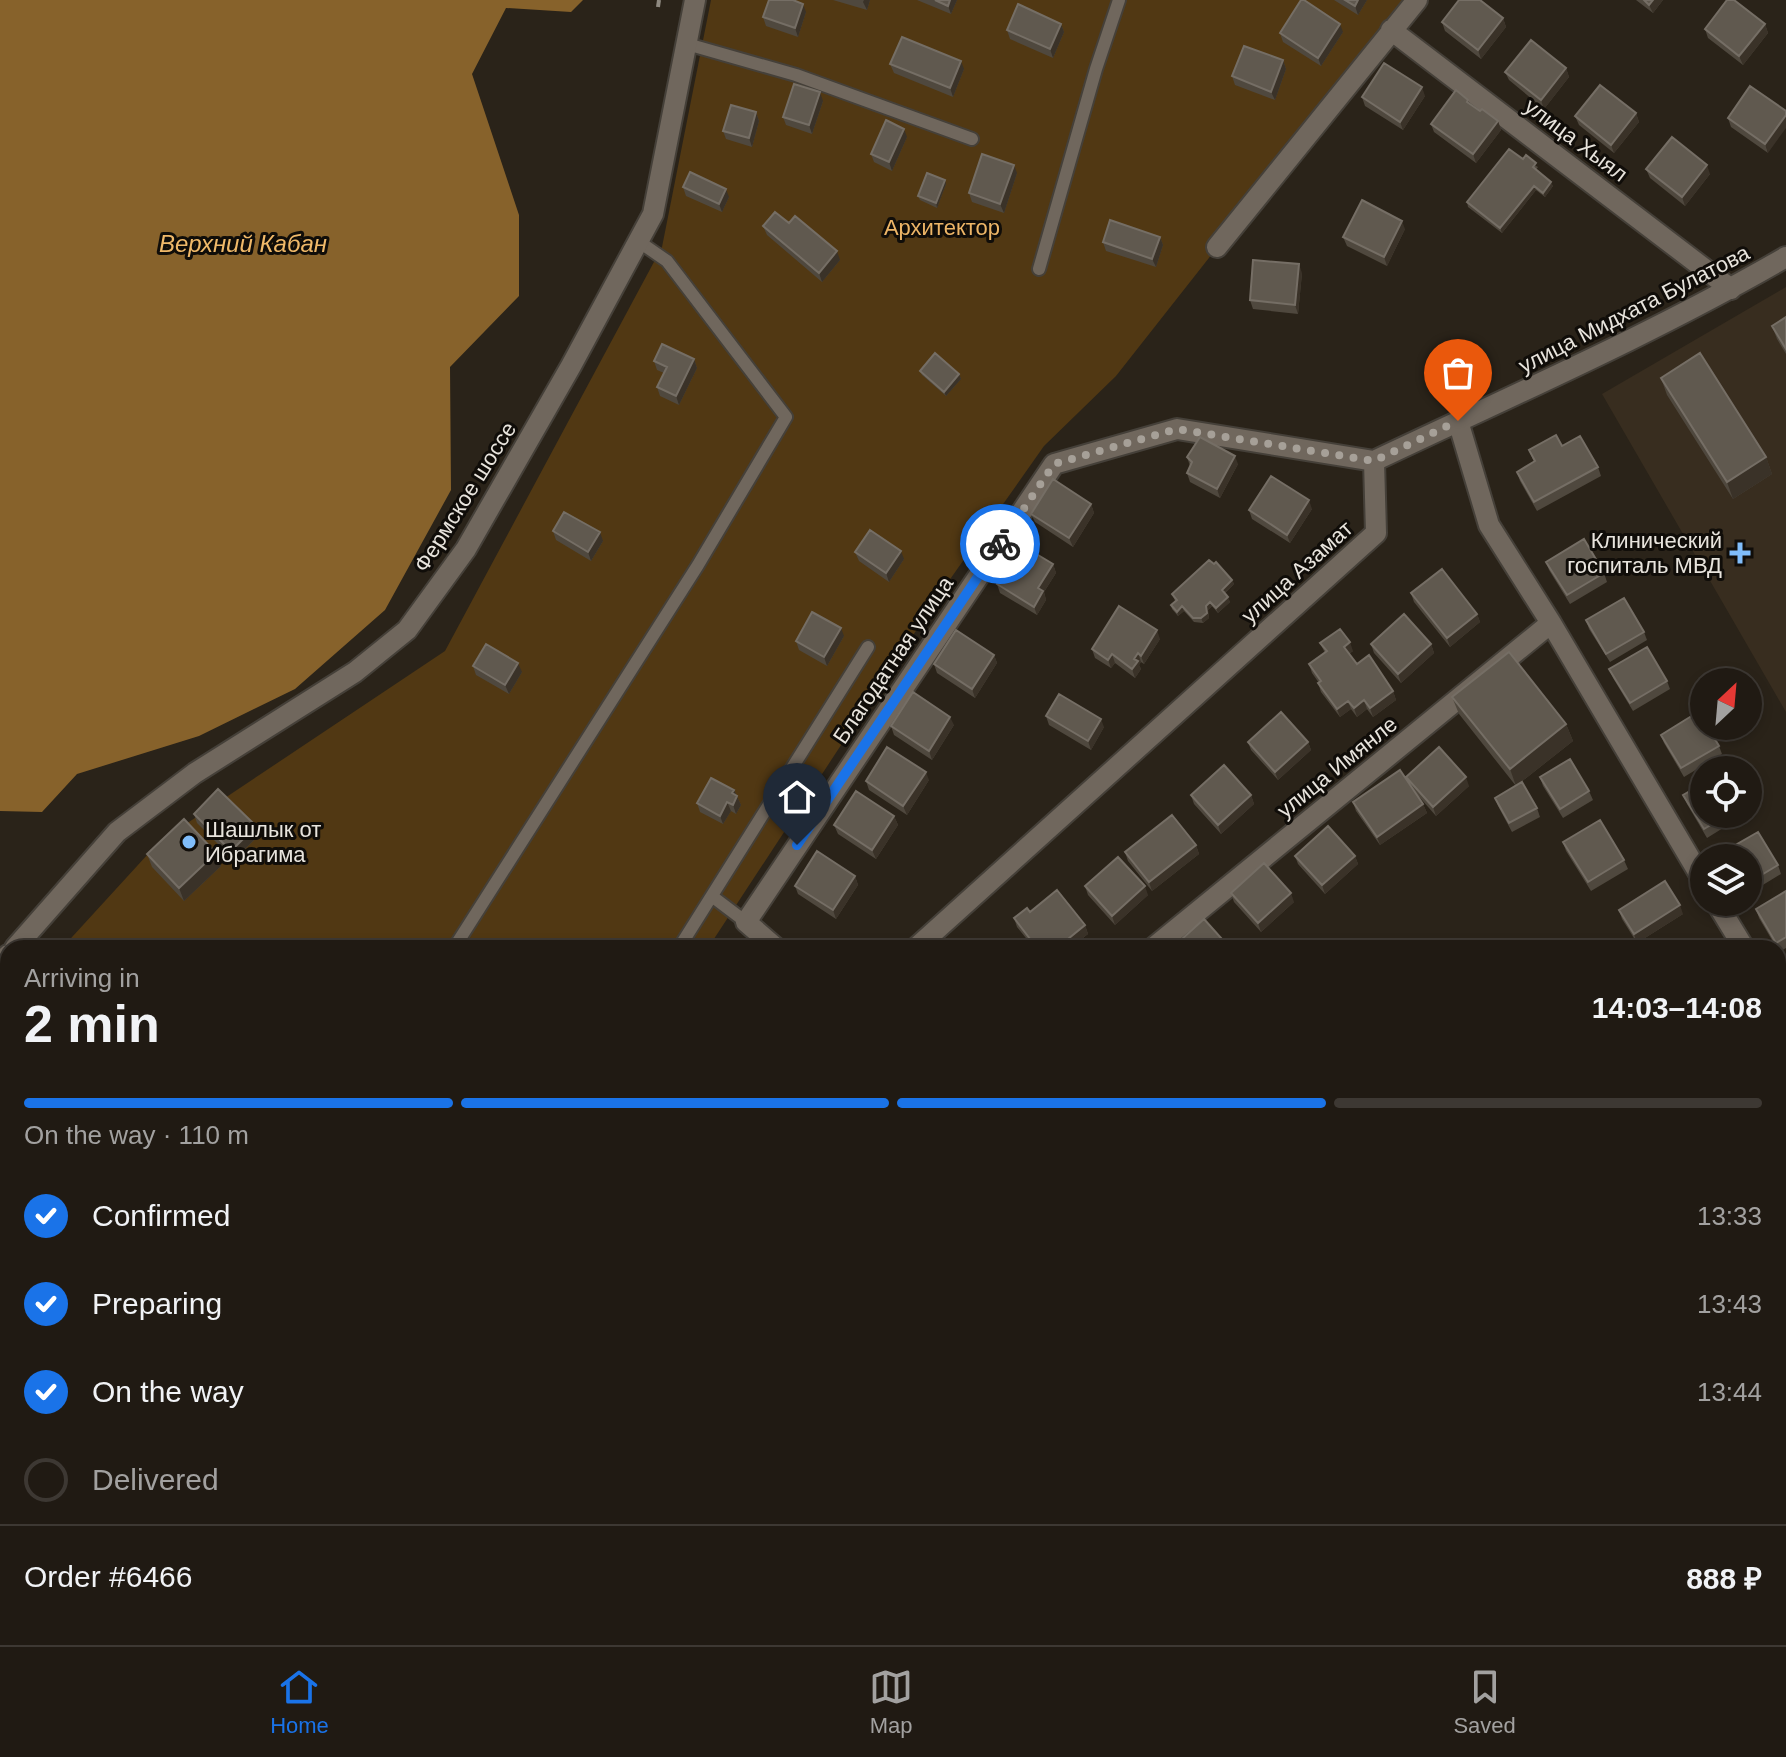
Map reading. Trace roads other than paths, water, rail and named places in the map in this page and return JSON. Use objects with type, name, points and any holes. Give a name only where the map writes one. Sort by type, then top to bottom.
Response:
[{"type":"street","name":"Фермское шоссе","points":[[22,940],[117,832],[195,773],[355,672],[407,630],[466,549],[571,366],[653,214],[695,0]]},
{"type":"street","points":[[1217,247],[1417,0]]},
{"type":"street","name":"улица Хыял","points":[[1391,30],[1731,289]]},
{"type":"street","name":"улица Мидхата Булатова","points":[[1458,421],[1578,367],[1731,289],[1786,257]]},
{"type":"street","points":[[1374,461],[1458,421],[1489,525],[1551,623],[1690,858]]},
{"type":"street","name":"Благодатная улица","points":[[746,922],[1054,464],[1177,429],[1374,461]]},
{"type":"street","name":"улица Азамат","points":[[925,940],[1376,533],[1374,461]]},
{"type":"street","name":"улица Имянле","points":[[1163,940],[1551,623]]},
{"type":"street","points":[[1723,916],[1736,940]]},
{"type":"street","points":[[746,922],[767,940]]},
{"type":"lane","points":[[1039,269],[1119,0]]},
{"type":"lane","points":[[687,44],[796,75],[972,139]]},
{"type":"lane","points":[[459,940],[698,565],[786,417],[667,261],[638,241]]},
{"type":"lane","points":[[684,940],[868,647]]},
{"type":"lane","points":[[713,897],[746,922]]},
{"type":"water","name":"Верхний Кабан","points":[[0,0],[583,0],[571,12],[506,8],[472,74],[519,215],[519,296],[450,367],[451,490],[385,610],[295,689],[199,736],[77,774],[42,812],[0,811]]},
{"type":"place","name":"Клинический госпиталь МВД","points":[[1740,553]]},
{"type":"place","name":"Шашлык от Ибрагима","points":[[189,842]]},
{"type":"park label","name":"Архитектор","points":[[942,227]]}]
